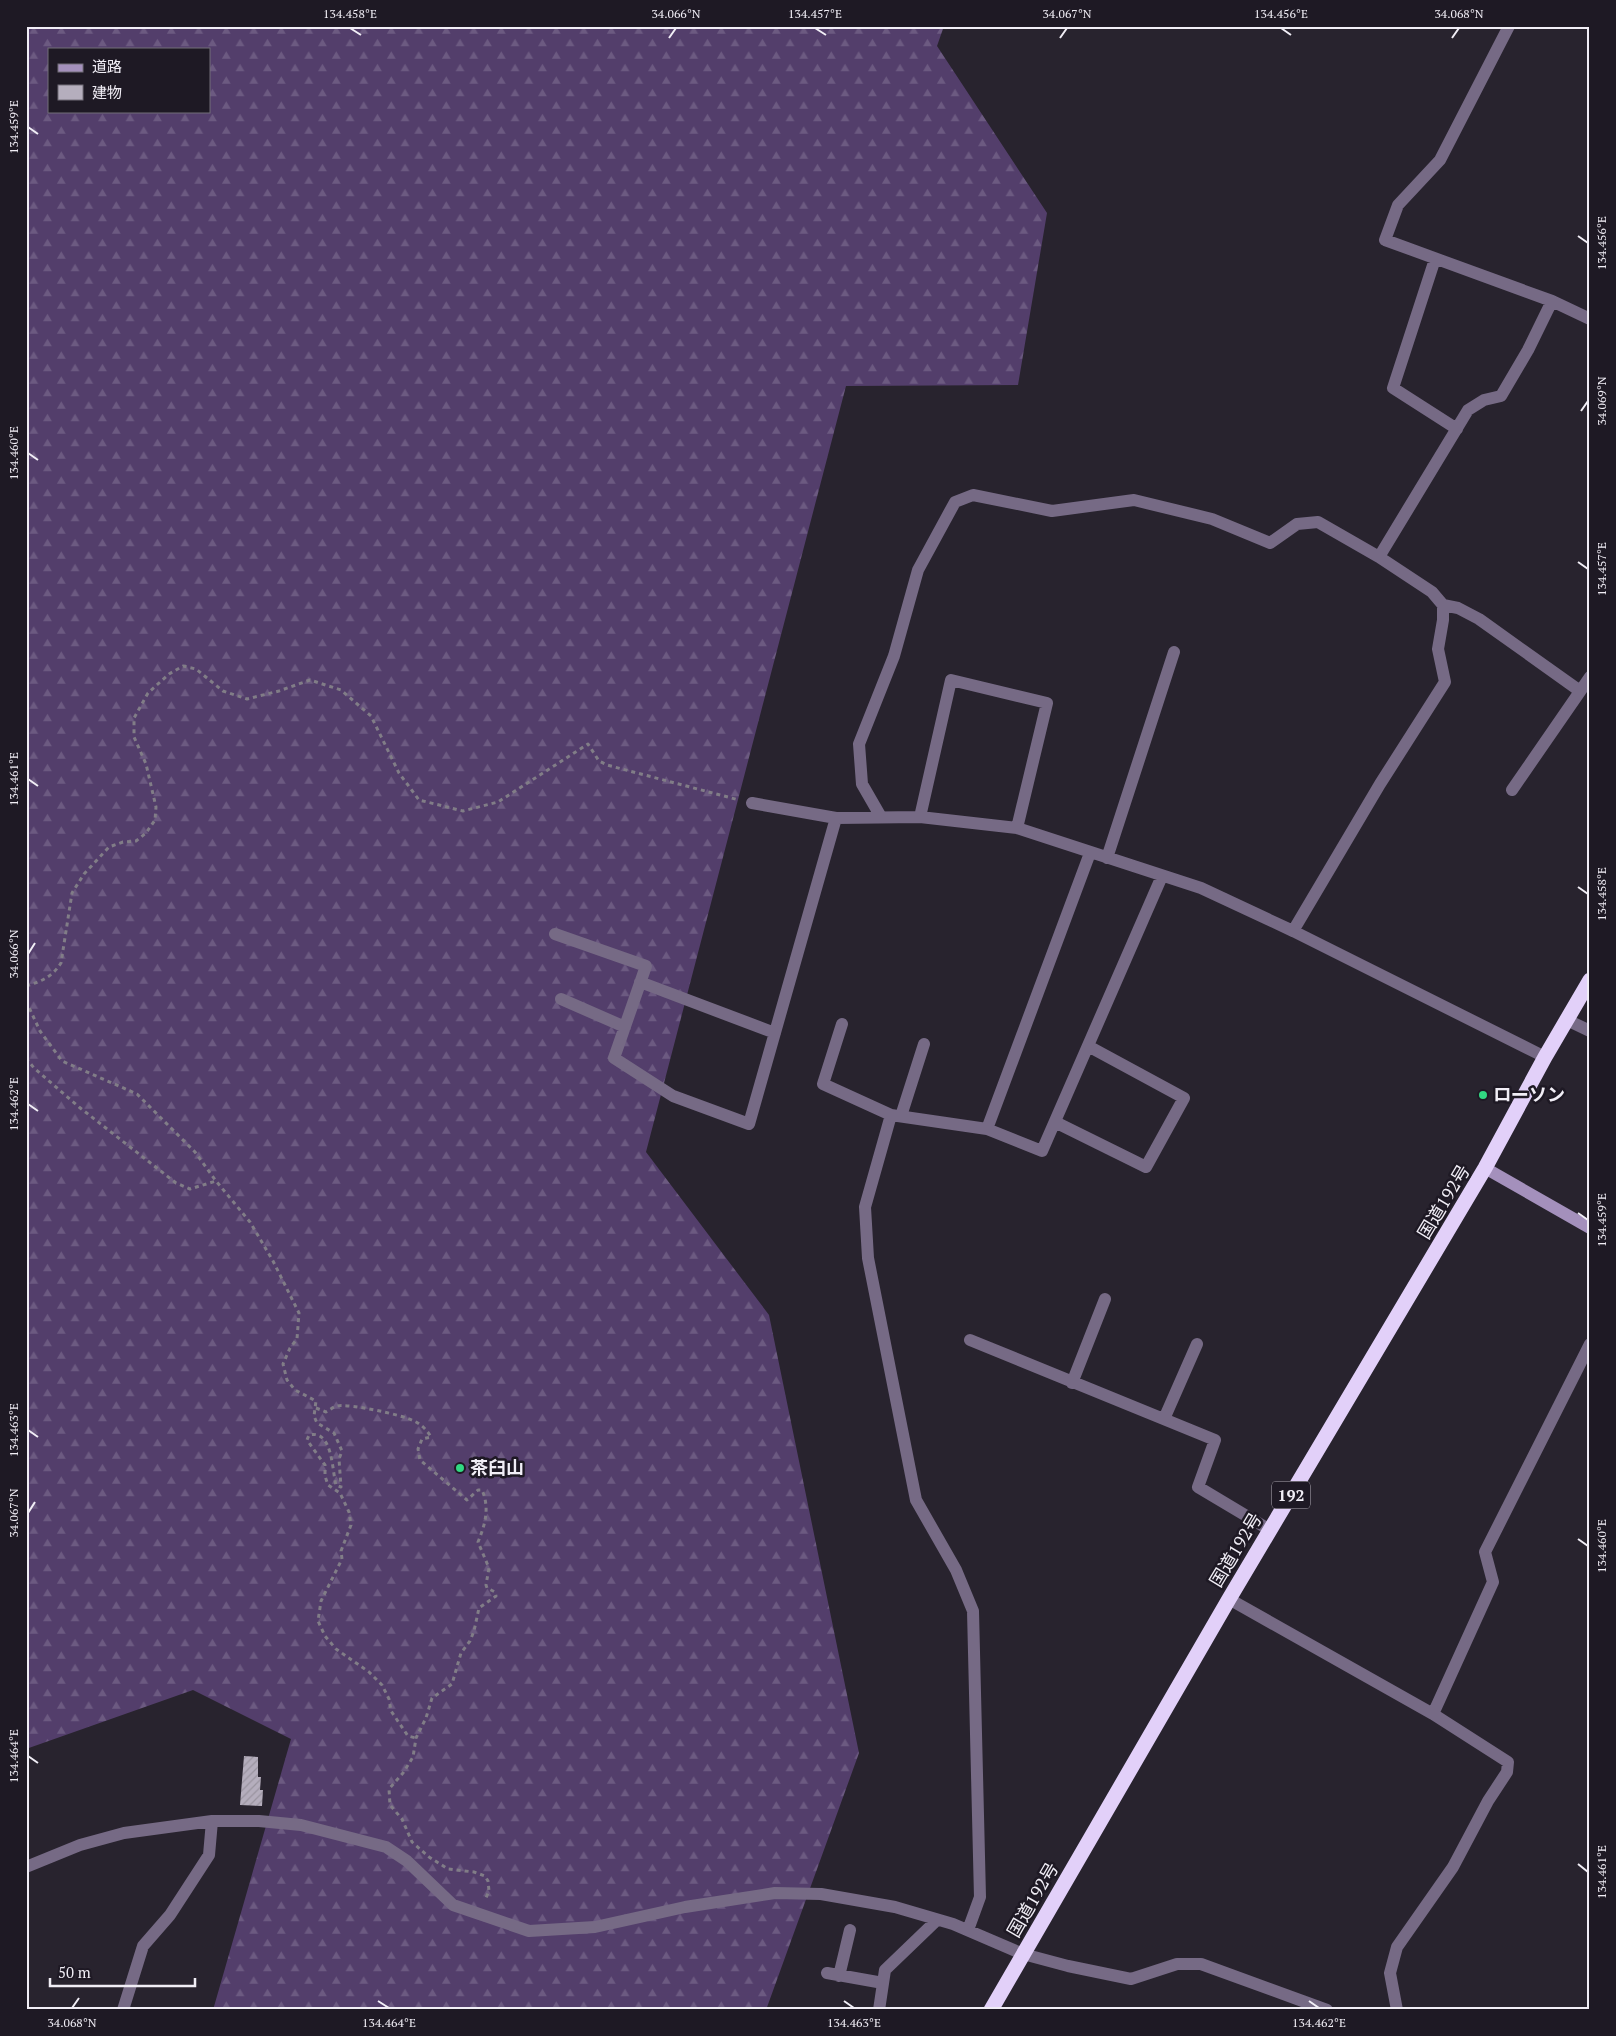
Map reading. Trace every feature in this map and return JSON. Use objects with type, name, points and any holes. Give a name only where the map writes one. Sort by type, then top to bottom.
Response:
[{"type":"highway","name":"国道192号","points":[[991,2010],[1229,1599],[1485,1168],[1545,1057],[1590,980]]},
{"type":"main road","points":[[1485,1168],[1590,1228]]},
{"type":"street","points":[[1509,26],[1440,160],[1398,205],[1385,240],[1552,301],[1590,319]]},
{"type":"street","points":[[1435,258],[1394,388],[1457,429]]},
{"type":"street","points":[[1379,557],[1468,410],[1484,400],[1501,396],[1528,350],[1552,301]]},
{"type":"street","points":[[881,817],[862,784],[859,744],[894,656],[918,570],[955,502],[973,495],[1052,511],[1134,500],[1212,519],[1270,543],[1297,524],[1318,522],[1379,557],[1432,592],[1443,605],[1458,608],[1478,619],[1580,691]]},
{"type":"street","points":[[1293,931],[1380,784],[1445,682],[1438,649],[1443,620],[1443,605]]},
{"type":"street","points":[[1107,858],[1174,652]]},
{"type":"street","points":[[1512,790],[1590,677]]},
{"type":"street","points":[[920,817],[951,680],[1047,703],[1017,828]]},
{"type":"street","points":[[752,803],[836,818],[920,817],[1017,828],[1201,888],[1293,931],[1545,1057]]},
{"type":"street","points":[[555,934],[646,966],[614,1058],[673,1096],[749,1124],[836,818]]},
{"type":"street","points":[[987,1129],[1090,852]]},
{"type":"street","points":[[842,1024],[823,1084],[896,1115],[987,1129],[1042,1151],[1162,876]]},
{"type":"street","points":[[640,982],[775,1032]]},
{"type":"street","points":[[561,999],[624,1027]]},
{"type":"street","points":[[1567,1020],[1590,1031]]},
{"type":"street","points":[[924,1044],[896,1115],[865,1207],[868,1258],[916,1500],[956,1570],[973,1611],[980,1897],[968,1930]]},
{"type":"street","points":[[1055,1122],[1146,1167],[1184,1098],[1088,1046]]},
{"type":"street","points":[[1072,1383],[1105,1299]]},
{"type":"street","points":[[970,1340],[1215,1440],[1198,1487],[1270,1530]]},
{"type":"street","points":[[1164,1419],[1197,1344]]},
{"type":"street","points":[[1433,1714],[1493,1582],[1485,1552],[1590,1344]]},
{"type":"street","points":[[1229,1599],[1433,1714],[1508,1762],[1507,1772],[1488,1801],[1453,1867],[1397,1947],[1390,1972],[1397,2010]]},
{"type":"street","points":[[26,1867],[80,1845],[124,1833],[212,1821],[259,1820],[301,1825],[386,1846],[407,1861],[453,1905],[528,1931],[595,1927],[685,1907],[775,1893],[821,1894],[896,1907],[968,1930],[1023,1954],[1068,1966],[1131,1979],[1177,1964],[1201,1964],[1228,1972],[1327,2010]]},
{"type":"street","points":[[123,2010],[143,1946],[170,1915],[209,1855],[212,1821]]},
{"type":"street","points":[[879,2010],[885,1970],[937,1920]]},
{"type":"street","points":[[850,1930],[833,1974],[883,1983]]},
{"type":"path","points":[[26,986],[48,978],[56,972],[61,963],[72,893],[84,874],[109,847],[123,842],[136,841],[146,833],[155,820],[156,807],[146,764],[134,738],[134,718],[148,694],[169,674],[183,666],[196,669],[223,691],[246,699],[279,691],[310,680],[341,690],[371,716],[399,773],[419,800],[463,811],[498,802],[588,744],[599,761],[607,765],[752,803]]},
{"type":"path","points":[[26,1001],[40,1031],[62,1061],[136,1094],[195,1152],[216,1182],[250,1222],[274,1261],[299,1313],[297,1339],[290,1348],[284,1364],[287,1380],[295,1390],[316,1400],[314,1416],[316,1423],[334,1433],[342,1451],[339,1459],[341,1487],[336,1486],[329,1448],[322,1438],[313,1434],[309,1435],[307,1440],[325,1465],[325,1476],[328,1485],[340,1493],[349,1512],[352,1524],[341,1551],[342,1559],[321,1601],[318,1621],[325,1636],[336,1649],[369,1672],[382,1685],[389,1699],[391,1711],[408,1736],[416,1738]]},
{"type":"path","points":[[26,1058],[34,1068],[79,1108],[176,1183],[190,1189],[216,1182]]},
{"type":"path","points":[[316,1408],[326,1412],[338,1406],[347,1406],[382,1411],[413,1420],[428,1430],[431,1437],[422,1439],[418,1449],[420,1460],[466,1500],[478,1490],[482,1490],[485,1496],[486,1521],[478,1542],[489,1568],[486,1585],[487,1588],[495,1592],[496,1596],[479,1608],[474,1631],[470,1641],[461,1653],[452,1684],[432,1698],[426,1718],[416,1738],[413,1758],[389,1789],[390,1805],[402,1819],[412,1842],[429,1857],[448,1869],[474,1872],[485,1876],[488,1881],[489,1891],[480,1914]]},
{"type":"green space","points":[[26,26],[944,26],[937,46],[1047,213],[1018,385],[846,386],[646,1152],[769,1315],[859,1753],[766,2010],[213,2010],[291,1739],[193,1690],[26,1749]]},
{"type":"building","points":[[244,1756],[258,1757],[258,1777],[261,1777],[260,1790],[263,1790],[262,1806],[240,1805]]},
{"type":"place","name":"ローソン","points":[[1483,1095]]},
{"type":"place","name":"茶臼山","points":[[460,1468]]}]
